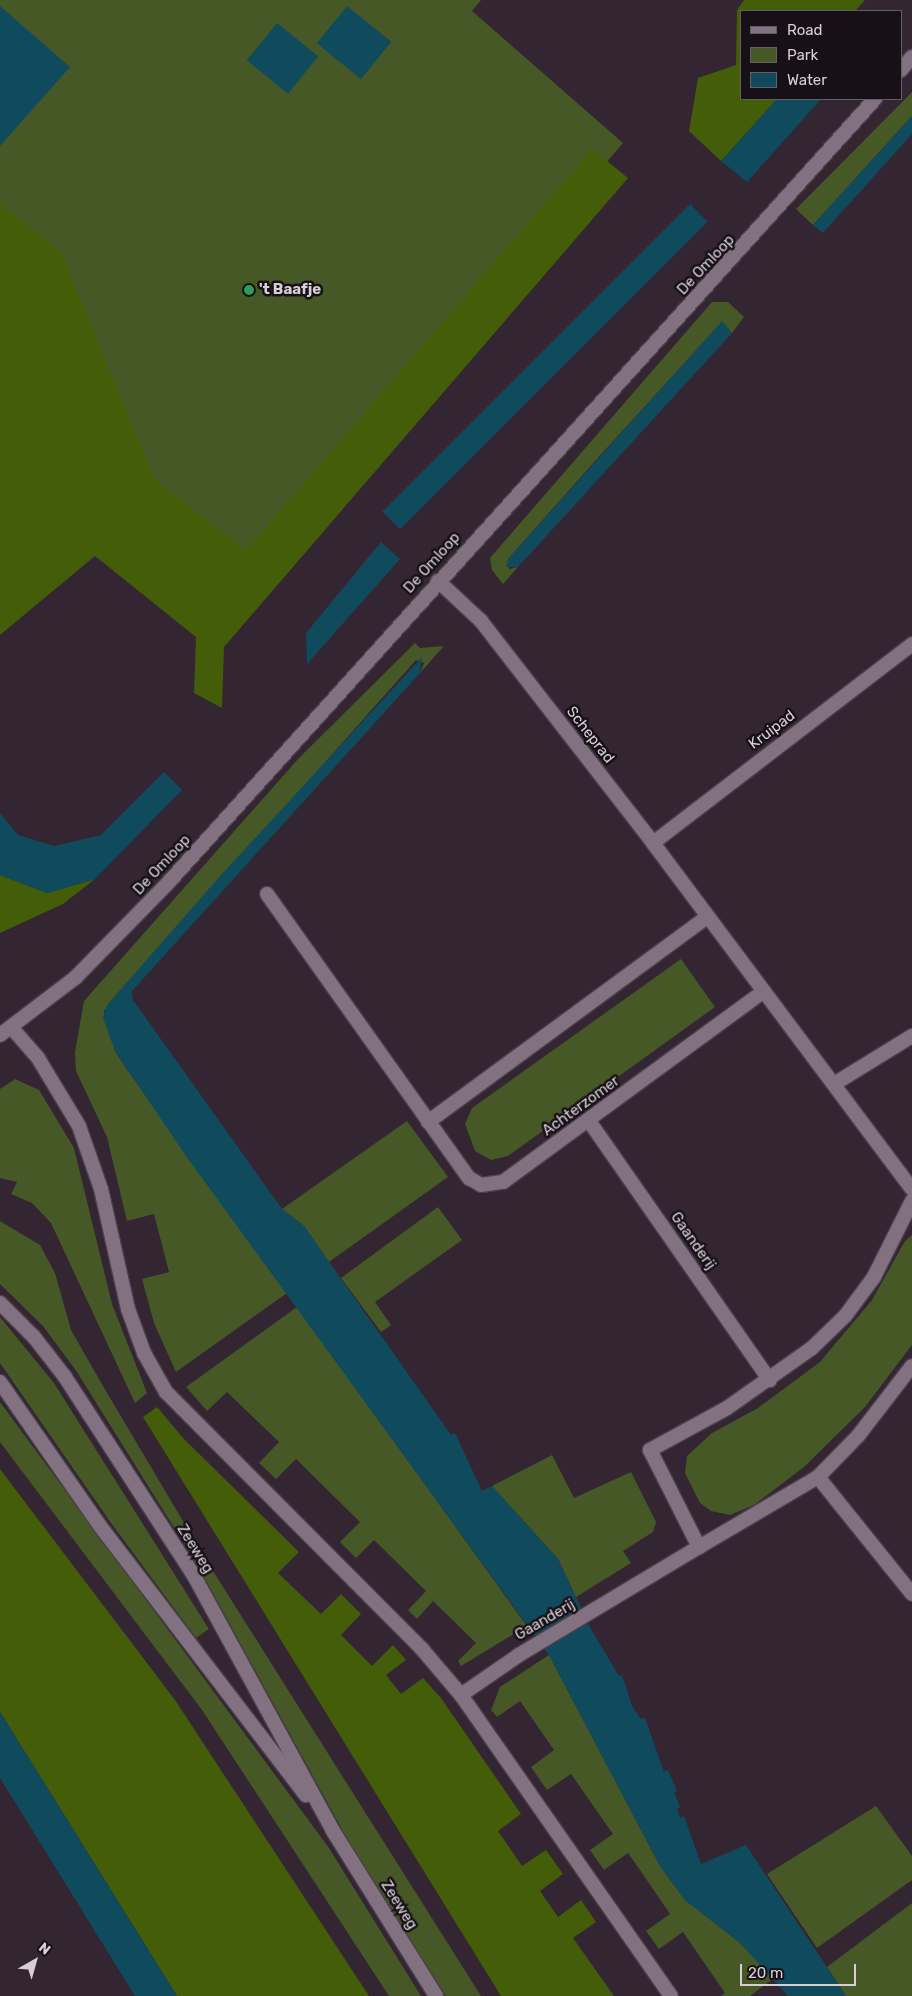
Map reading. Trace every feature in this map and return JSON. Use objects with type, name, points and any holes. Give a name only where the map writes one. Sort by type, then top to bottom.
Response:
[{"type":"street","points":[[902,69],[912,57]]},
{"type":"street","name":"De Omloop","points":[[6,1031],[76,978],[168,883],[438,581],[874,100]]},
{"type":"street","name":"Scheprad","points":[[438,581],[481,621],[653,842],[707,917]]},
{"type":"street","name":"Kruipad","points":[[653,842],[912,644]]},
{"type":"street","name":"Achterzomer","points":[[267,894],[468,1178],[491,1185],[503,1182],[589,1121],[763,992]]},
{"type":"street","points":[[428,1122],[707,917],[912,1189]]},
{"type":"street","points":[[6,1031],[38,1058],[83,1133],[102,1189],[128,1309],[144,1353],[166,1392],[422,1649],[461,1695],[671,1996]]},
{"type":"street","points":[[834,1084],[912,1036]]},
{"type":"street","name":"Gaanderij","points":[[589,1121],[770,1380]]},
{"type":"street","points":[[699,1546],[650,1450],[770,1380],[844,1316],[874,1277],[912,1201]]},
{"type":"street","name":"Zeeweg","points":[[0,1303],[34,1337],[65,1377],[193,1574],[333,1831],[436,1996]]},
{"type":"street","name":"Gaanderij","points":[[461,1695],[518,1655],[818,1477],[858,1436],[912,1366]]},
{"type":"street","name":"Zeeweg","points":[[0,1382],[100,1526],[333,1831]]},
{"type":"street","points":[[818,1477],[912,1594]]},
{"type":"green space","name":"'t Baafje","points":[[0,0],[481,0],[472,11],[623,143],[248,581],[129,489],[0,288]]},
{"type":"green space","points":[[744,0],[865,0],[856,10],[740,10],[740,100],[776,100],[721,161],[689,131],[698,78],[736,65],[737,10]]},
{"type":"green space","points":[[912,92],[912,116],[813,225],[796,209]]},
{"type":"green space","points":[[592,149],[628,178],[224,647],[222,708],[194,693],[196,637],[95,556],[0,635],[0,203],[62,253],[154,479],[246,550]]},
{"type":"green space","points":[[712,302],[728,302],[744,317],[732,333],[722,322],[596,460],[508,559],[509,569],[518,567],[503,584],[492,570],[490,558]]},
{"type":"green space","points":[[415,643],[420,648],[444,646],[420,673],[424,663],[416,660],[104,1011],[115,1051],[126,1068],[287,1293],[176,1372],[154,1323],[142,1279],[169,1272],[154,1214],[127,1221],[107,1137],[76,1071],[75,1052],[84,1001],[299,758]]},
{"type":"green space","points":[[0,875],[47,893],[95,879],[63,904],[0,933]]},
{"type":"green space","points":[[681,959],[715,1007],[508,1156],[491,1160],[475,1151],[465,1124],[472,1108]]},
{"type":"green space","points":[[15,1079],[39,1090],[74,1148],[112,1304],[147,1393],[135,1403],[51,1223],[32,1203],[11,1194],[17,1182],[0,1178],[0,1089]]},
{"type":"green space","points":[[407,1121],[448,1177],[329,1262],[304,1226],[282,1209]]},
{"type":"green space","points":[[438,1207],[462,1240],[375,1302],[391,1325],[381,1332],[341,1278]]},
{"type":"green space","points":[[0,1221],[40,1245],[55,1273],[71,1330],[103,1386],[206,1560],[481,1996],[446,1996],[349,1842],[198,1566],[77,1372],[43,1326],[0,1284]]},
{"type":"green space","points":[[912,1235],[912,1345],[865,1407],[804,1467],[754,1505],[730,1515],[711,1511],[700,1503],[685,1473],[687,1456],[712,1433],[758,1408],[820,1362],[872,1300],[905,1241]]},
{"type":"green space","points":[[297,1307],[527,1626],[461,1666],[458,1661],[476,1643],[433,1601],[417,1619],[408,1610],[426,1591],[374,1540],[356,1558],[340,1542],[360,1522],[296,1459],[276,1479],[259,1463],[279,1442],[227,1392],[207,1411],[186,1387]]},
{"type":"green space","points":[[0,1317],[54,1383],[209,1629],[196,1638],[111,1523],[0,1363]]},
{"type":"green space","points":[[0,1402],[329,1848],[421,1996],[389,1996],[202,1710],[0,1442]]},
{"type":"green space","points":[[157,1407],[184,1439],[299,1552],[278,1573],[321,1614],[341,1594],[361,1614],[341,1635],[372,1666],[393,1645],[406,1660],[386,1675],[401,1694],[423,1678],[441,1698],[521,1814],[498,1831],[522,1866],[546,1850],[563,1874],[540,1891],[558,1917],[581,1900],[596,1922],[573,1938],[614,1996],[501,1996],[143,1417]]},
{"type":"green space","points":[[552,1455],[574,1498],[631,1472],[656,1522],[653,1532],[623,1551],[631,1563],[576,1597],[558,1559],[492,1486]]},
{"type":"green space","points":[[0,1469],[175,1700],[369,1996],[177,1996],[0,1712]]},
{"type":"green space","points":[[549,1655],[660,1866],[685,1900],[740,1943],[774,1978],[750,1996],[721,1996],[725,1993],[683,1932],[659,1949],[646,1931],[670,1914],[640,1870],[628,1853],[604,1870],[590,1850],[613,1834],[571,1774],[547,1790],[531,1767],[554,1750],[520,1701],[497,1717],[491,1710],[500,1687]]},
{"type":"green space","points":[[876,1806],[912,1856],[912,1880],[817,1948],[767,1874]]},
{"type":"green space","points":[[912,1903],[912,1996],[846,1996],[827,1967]]},
{"type":"water","points":[[0,6],[70,67],[0,146]]},
{"type":"water","points":[[347,6],[391,42],[361,79],[317,43]]},
{"type":"water","points":[[277,23],[318,56],[288,94],[247,60]]},
{"type":"water","points":[[776,100],[820,100],[747,182],[721,161]]},
{"type":"water","points":[[912,116],[912,134],[823,233],[813,225]]},
{"type":"water","points":[[690,204],[708,222],[400,529],[382,512]]},
{"type":"water","points":[[722,321],[732,333],[518,567],[506,567],[508,559]]},
{"type":"water","points":[[381,542],[400,559],[307,664],[306,633]]},
{"type":"water","points":[[422,657],[420,673],[132,991],[133,1000],[282,1209],[304,1226],[451,1435],[455,1433],[482,1491],[492,1486],[558,1559],[591,1629],[619,1676],[622,1675],[632,1706],[641,1719],[645,1718],[664,1772],[668,1770],[677,1791],[674,1792],[680,1807],[677,1809],[680,1818],[684,1816],[701,1864],[746,1845],[846,1996],[788,1996],[740,1943],[685,1900],[660,1866],[549,1655],[186,1156],[115,1051],[103,1018],[107,1005],[221,875]]},
{"type":"water","points":[[164,772],[182,790],[95,879],[47,893],[0,875],[0,813],[18,835],[54,846],[101,835]]},
{"type":"water","points":[[0,1712],[177,1996],[135,1996],[0,1778]]},
{"type":"place","name":"'t Baafje","points":[[249,290]]}]
